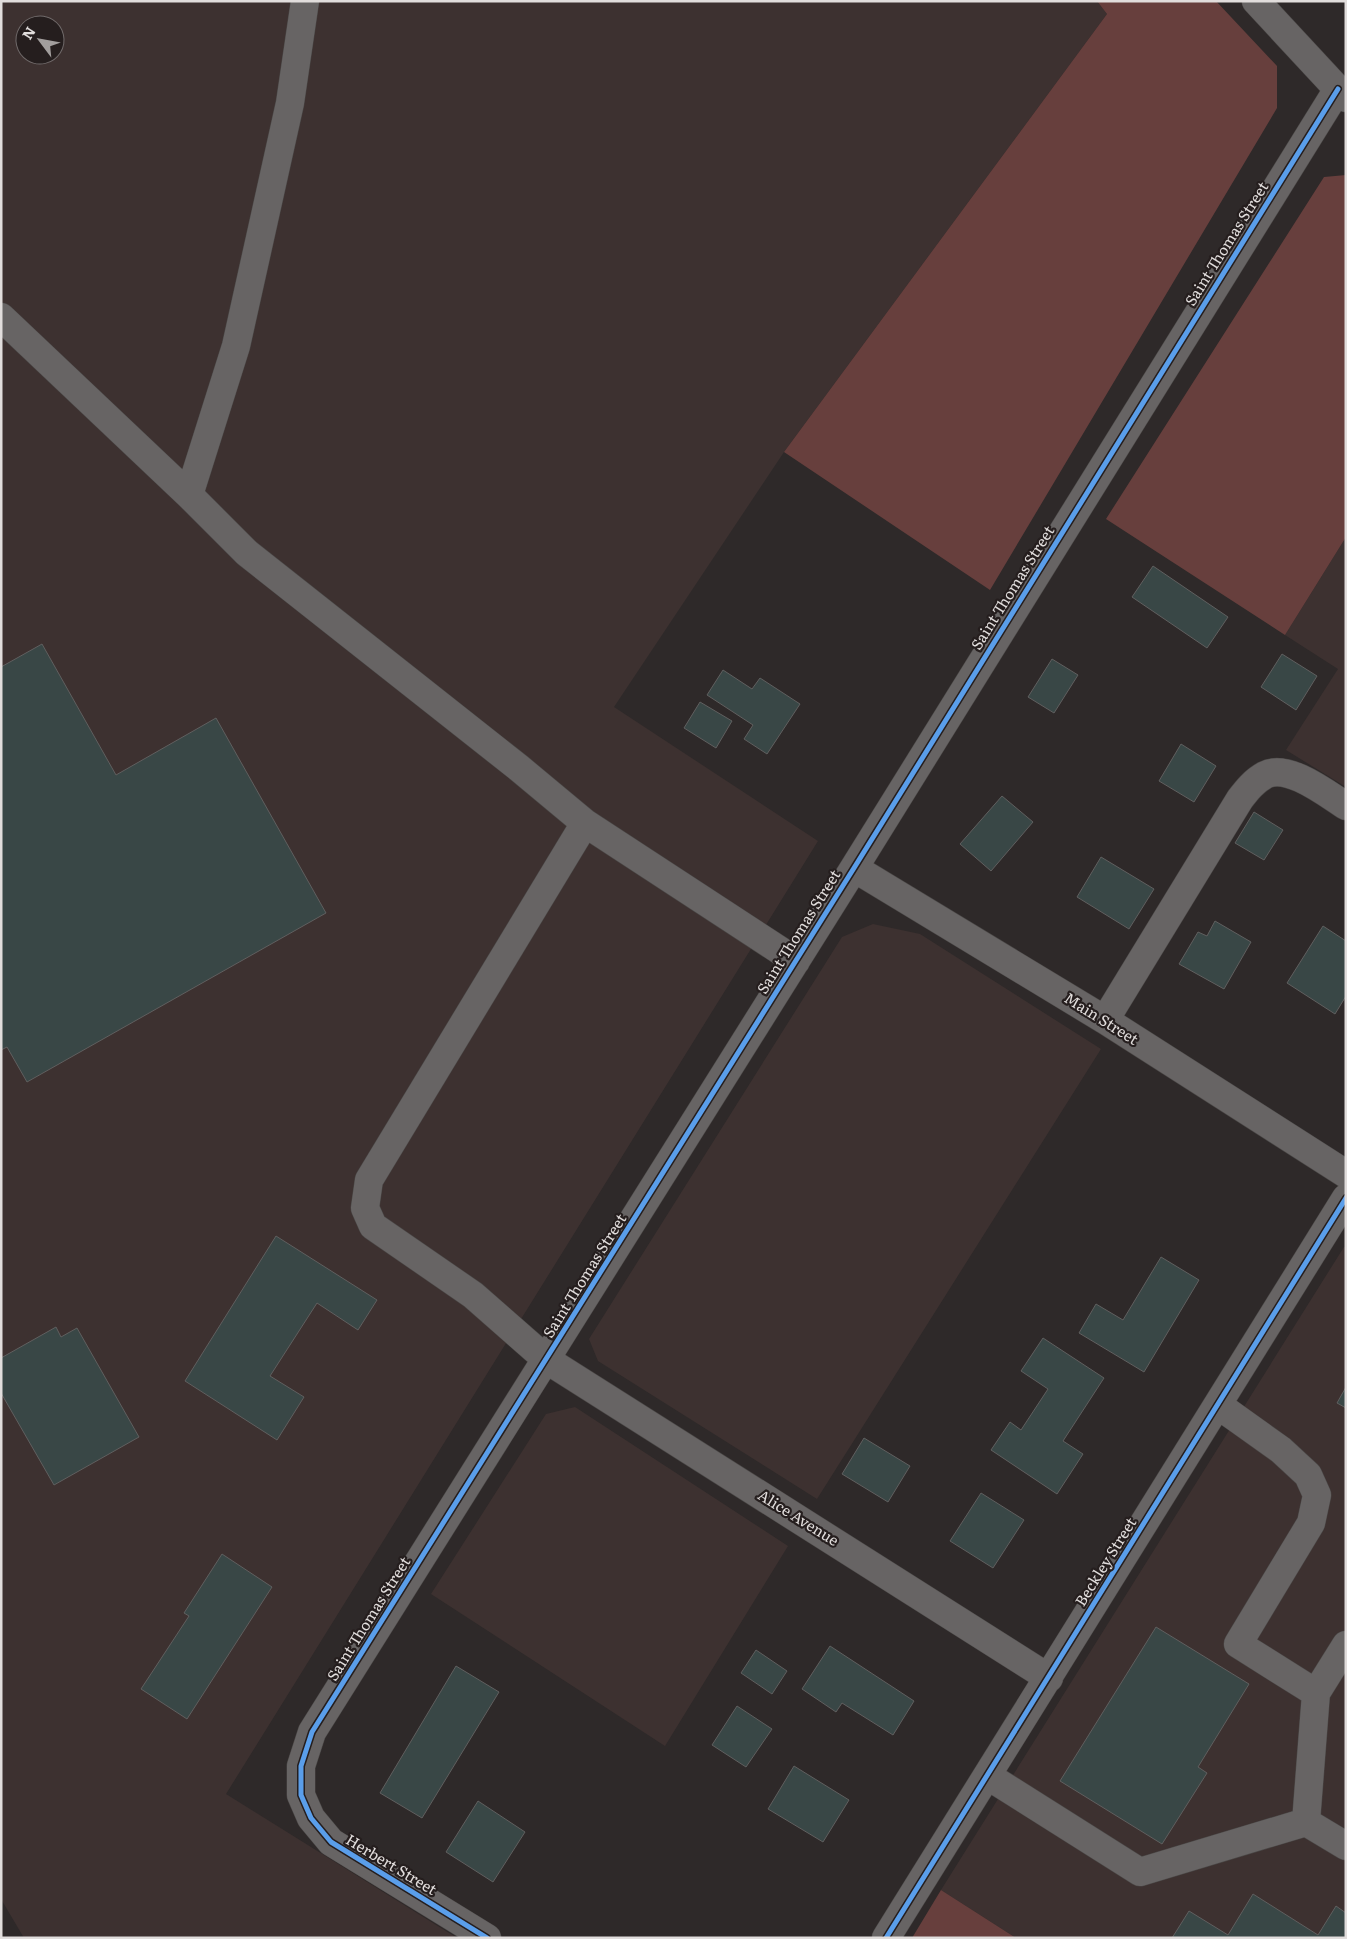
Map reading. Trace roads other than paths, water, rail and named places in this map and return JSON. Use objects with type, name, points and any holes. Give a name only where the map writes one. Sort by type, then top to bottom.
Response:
[{"type":"street","points":[[189,495],[236,346],[290,103],[306,1]]},
{"type":"street","points":[[1256,1],[1342,93]]},
{"type":"street","name":"Saint Thomas Street","points":[[301,1795],[301,1766],[312,1732],[1342,93]]},
{"type":"street","points":[[1,317],[189,495],[246,554],[519,768],[586,824],[796,961]]},
{"type":"street","points":[[1105,1020],[1234,808],[1252,784],[1266,774],[1283,773],[1302,779],[1346,806]]},
{"type":"street","name":"Alice Avenue","points":[[586,824],[368,1180],[365,1208],[373,1226],[473,1295],[547,1360],[1049,1678]]},
{"type":"street","name":"Main Street","points":[[854,868],[1105,1020],[1346,1174]]},
{"type":"street","name":"Beckley Street","points":[[886,1938],[1346,1198]]},
{"type":"street","points":[[1218,1405],[1295,1462],[1308,1475],[1317,1495],[1311,1523],[1238,1644],[1316,1693]]},
{"type":"street","points":[[1306,1822],[1316,1693],[1346,1644]]},
{"type":"street","points":[[988,1776],[1140,1872],[1306,1822],[1346,1846]]},
{"type":"street","name":"Herbert Street","points":[[301,1795],[311,1818],[330,1842],[487,1938]]}]
